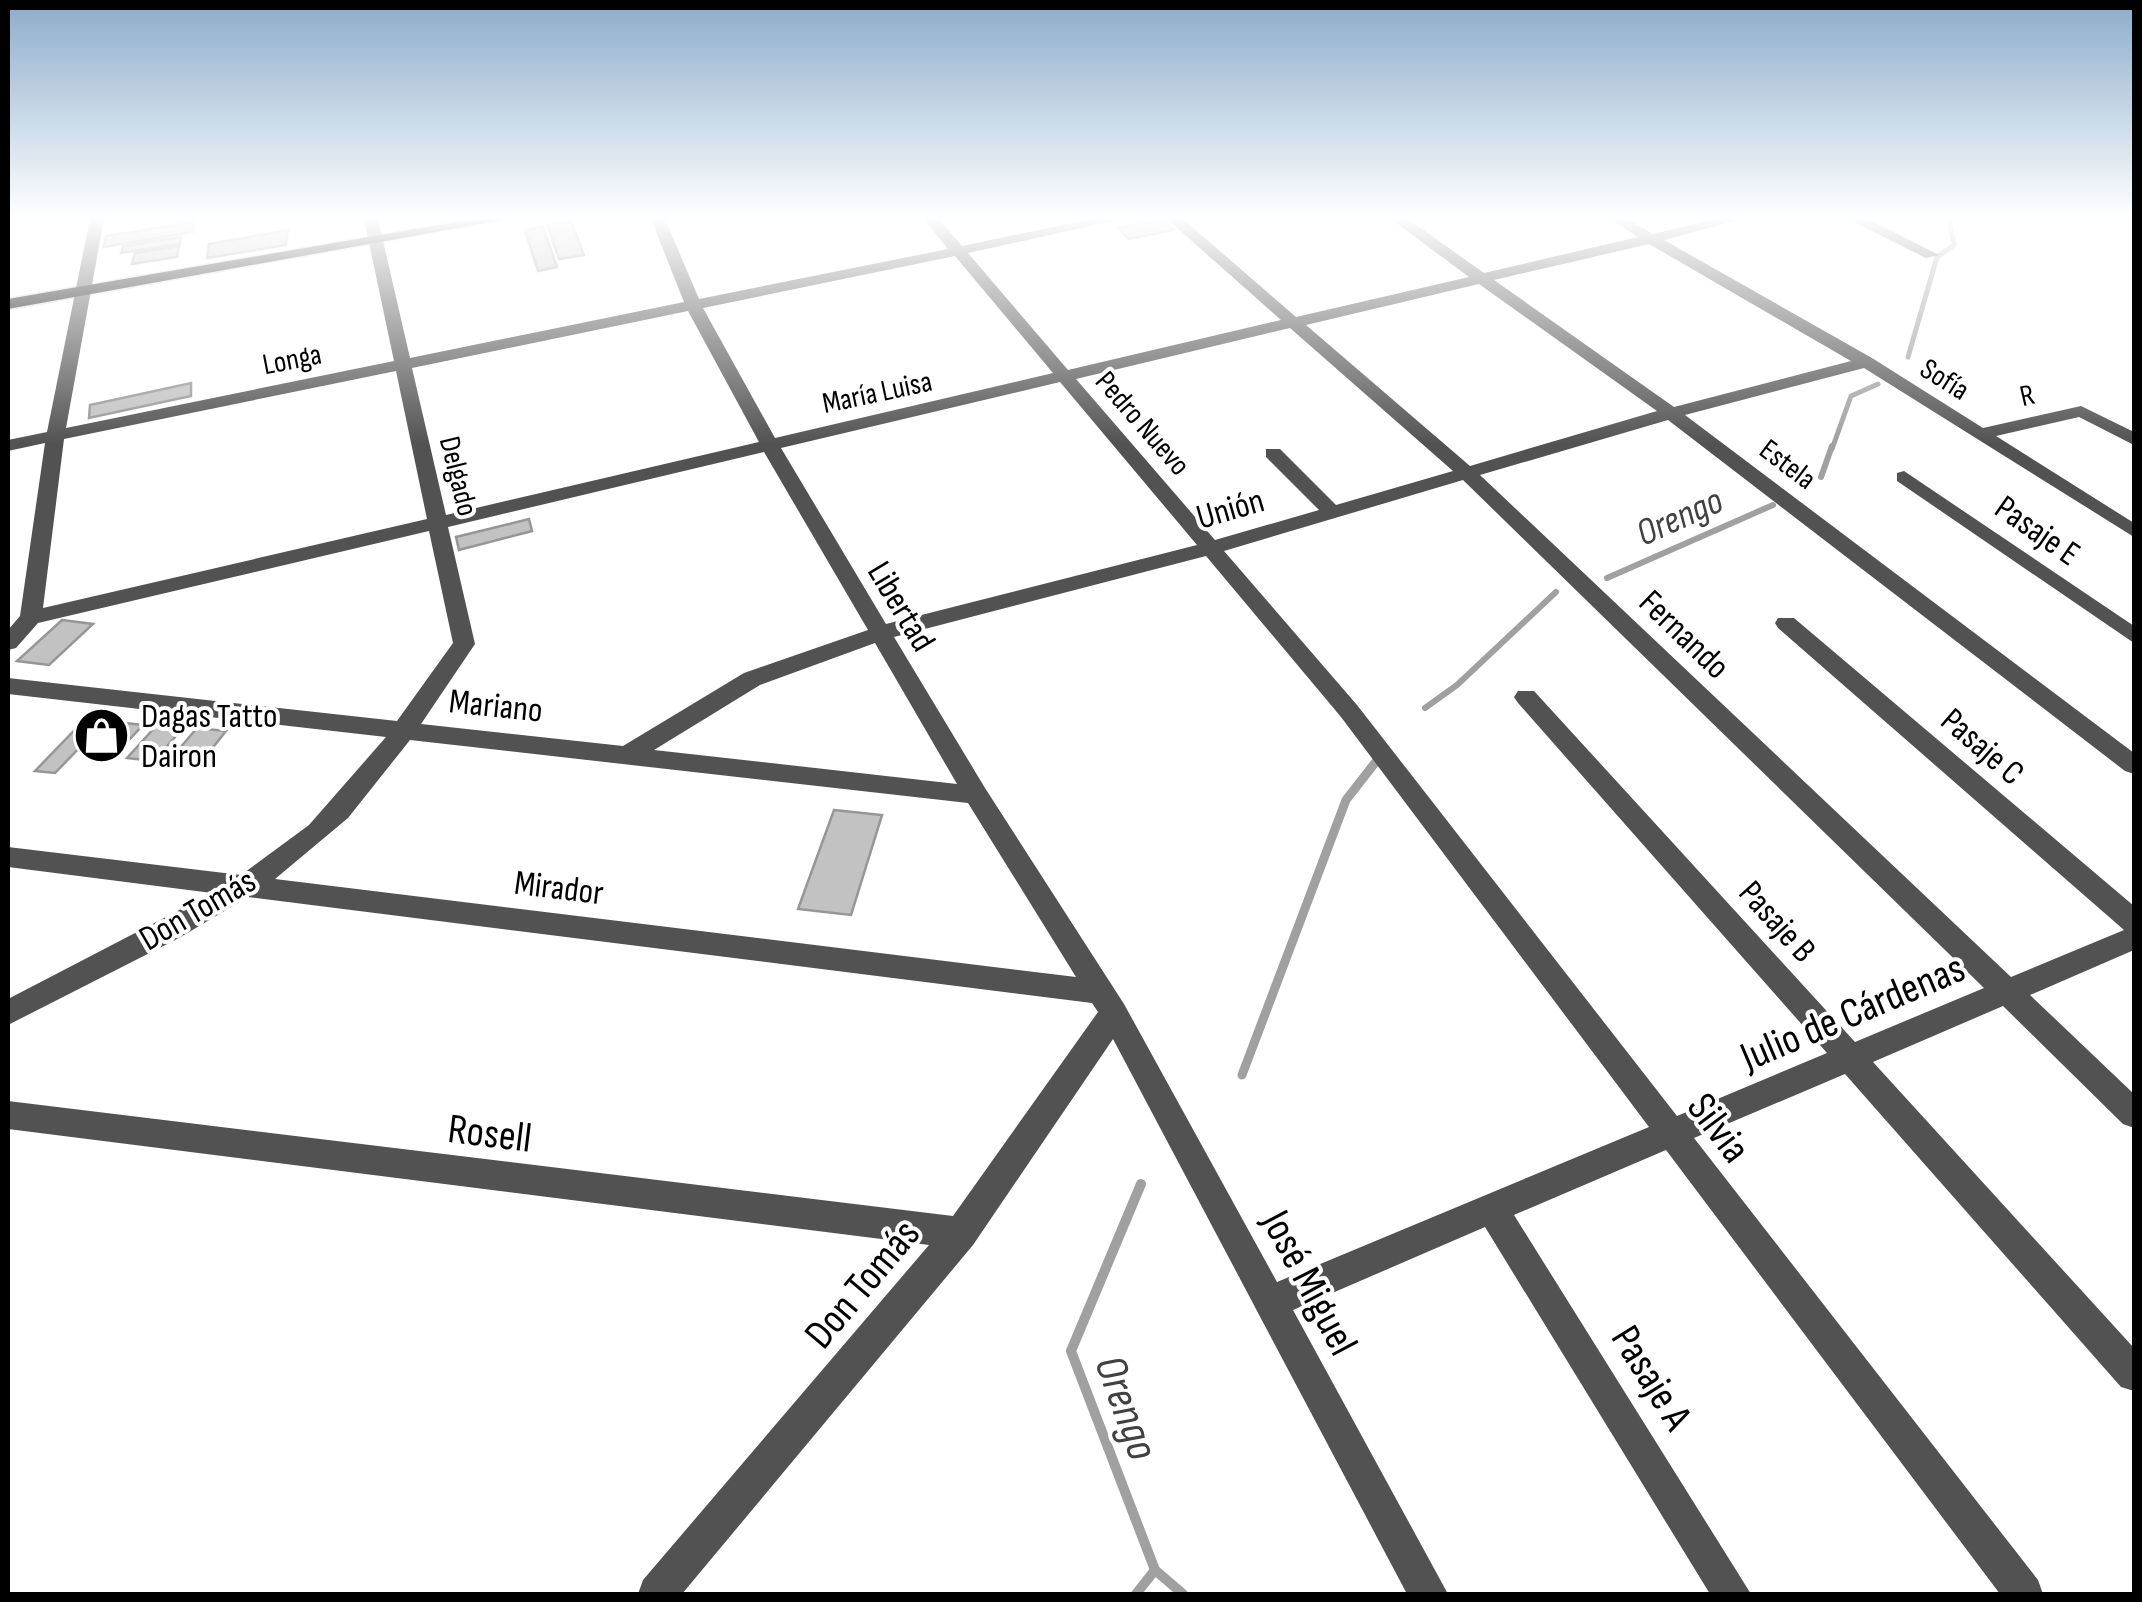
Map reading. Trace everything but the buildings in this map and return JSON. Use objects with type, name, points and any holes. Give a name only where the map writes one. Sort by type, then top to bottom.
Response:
[{"type":"main road","points":[[8,304],[66,294]]},
{"type":"street","points":[[8,643],[31,618],[55,436],[81,294]]},
{"type":"street","name":"Delgado","points":[[385,294],[440,522],[464,644],[402,730]]},
{"type":"street","name":"Libertad","points":[[689,294],[769,444],[976,794],[1107,1002]]},
{"type":"street","name":"Longa","points":[[8,445],[757,294]]},
{"type":"street","name":"Pedro Nuevo","points":[[991,294],[1349,711]]},
{"type":"street","name":"Fernando","points":[[1261,294],[1467,473],[2134,1114]]},
{"type":"street","name":"María Luisa","points":[[31,618],[1426,294]]},
{"type":"street","name":"Estela","points":[[1504,294],[1671,413],[2134,765]]},
{"type":"street","name":"Sofía","points":[[1746,294],[1866,362],[2134,531]]},
{"type":"street","name":"Unión","points":[[629,754],[752,679],[881,633],[1212,548],[1671,413],[1866,362]]},
{"type":"street","name":"R","points":[[1980,434],[2086,411],[2134,439]]},
{"type":"street","points":[[1273,453],[1332,512]]},
{"type":"street","name":"Pasaje E","points":[[1904,478],[2134,636]]},
{"type":"street","name":"Pasaje C","points":[[1786,623],[2134,922]]},
{"type":"street","name":"Mariano","points":[[8,686],[976,794]]},
{"type":"street","name":"Pasaje B","points":[[1526,696],[2134,1374]]},
{"type":"street","name":"Silvia","points":[[1349,711],[2024,1594]]},
{"type":"street","name":"Don Tomás","points":[[8,1013],[244,886],[317,833],[382,762],[402,730]]},
{"type":"street","name":"Mirador","points":[[8,857],[1107,1002]]},
{"type":"street","name":"Julio de Cárdenas","points":[[1270,1302],[2134,938]]},
{"type":"street","name":"Don Tomás","points":[[657,1594],[961,1233],[1107,1002]]},
{"type":"street","name":"José Miguel","points":[[1107,1002],[1428,1594]]},
{"type":"street","name":"Rosell","points":[[8,1115],[961,1233]]},
{"type":"street","name":"Pasaje A","points":[[1492,1209],[1732,1594]]},
{"type":"waterway","name":"Orengo","points":[[1908,357],[1926,294]]},
{"type":"waterway","name":"Orengo","points":[[1832,449],[1851,396],[1878,384]]},
{"type":"waterway","name":"Orengo","points":[[1821,477],[1832,446]]},
{"type":"waterway","name":"Orengo","points":[[1607,578],[1773,505]]},
{"type":"waterway","name":"Orengo","points":[[1425,708],[1457,685],[1556,592]]},
{"type":"waterway","name":"Orengo","points":[[1242,1075],[1346,800],[1378,759]]},
{"type":"waterway","name":"Orengo","points":[[1141,1184],[1071,1351],[1155,1570]]},
{"type":"waterway","name":"Orengo","points":[[1136,1594],[1155,1570]]},
{"type":"waterway","points":[[1155,1570],[1183,1594]]},
{"type":"place","name":"Dagas Tatto Dairon","points":[[102,735]]}]
